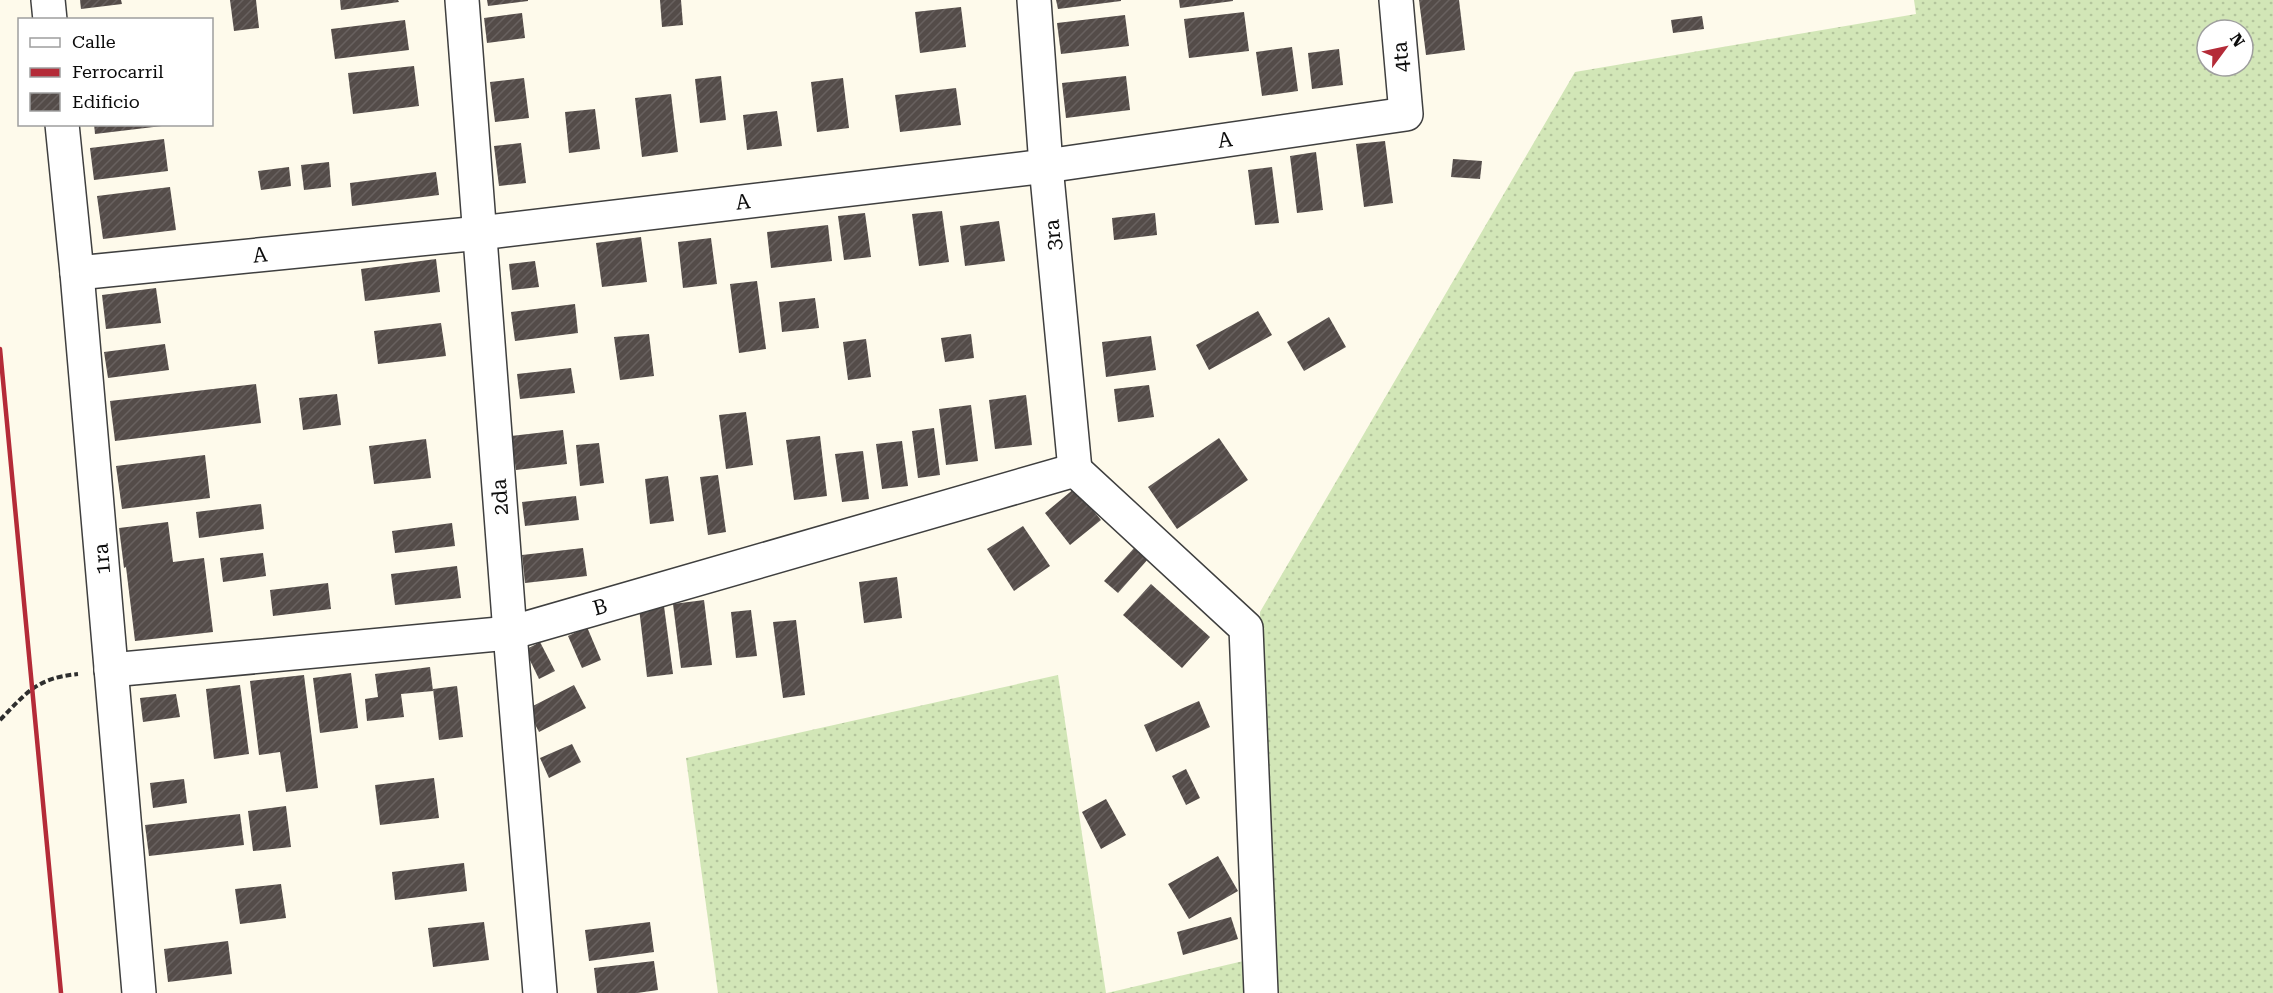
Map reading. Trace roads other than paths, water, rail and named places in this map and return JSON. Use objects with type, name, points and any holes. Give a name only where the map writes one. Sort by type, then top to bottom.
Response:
[{"type":"street","points":[[48,0],[51,18]]},
{"type":"street","name":"2da","points":[[462,0],[540,993]]},
{"type":"street","name":"3ra","points":[[1034,0],[1046,166],[1075,470]]},
{"type":"street","name":"4ta","points":[[1396,0],[1406,114]]},
{"type":"street","name":"A","points":[[77,273],[480,233],[1046,166],[1406,114]]},
{"type":"street","name":"1ra","points":[[62,126],[139,993]]},
{"type":"street","points":[[1075,470],[1246,628],[1261,993]]},
{"type":"street","name":"B","points":[[111,670],[510,633],[1075,470]]},
{"type":"railway","points":[[0,349],[61,993]]}]
